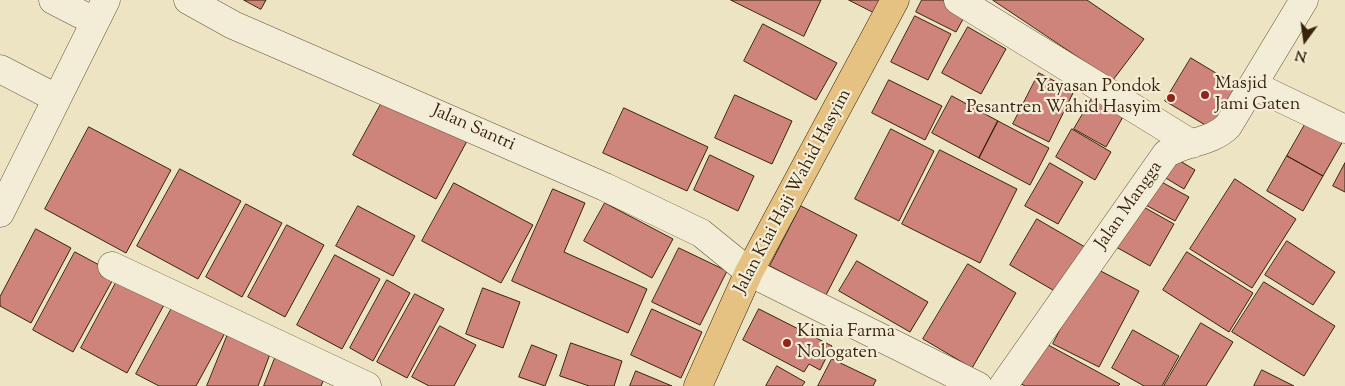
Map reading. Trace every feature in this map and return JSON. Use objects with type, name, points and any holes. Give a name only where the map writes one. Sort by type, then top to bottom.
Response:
[{"type":"main road","name":"Jalan Kiai Haji Wahid Hasyim","points":[[698,386],[749,272],[895,0]]},
{"type":"street","points":[[0,213],[100,10],[53,0]]},
{"type":"street","name":"Jalan Santri","points":[[188,0],[233,25],[596,183],[701,233],[749,272],[978,386]]},
{"type":"street","points":[[958,0],[1192,144]]},
{"type":"street","name":"Jalan Mangga","points":[[1003,386],[1166,154],[1174,149],[1218,135],[1228,126],[1304,0]]},
{"type":"street","points":[[0,70],[56,98]]},
{"type":"street","points":[[1253,85],[1345,129]]},
{"type":"street","points":[[112,266],[368,386]]},
{"type":"building","points":[[244,0],[266,0],[261,9]]},
{"type":"building","points":[[731,0],[821,0],[804,36]]},
{"type":"building","points":[[849,0],[887,0],[879,15]]},
{"type":"building","points":[[922,0],[949,0],[968,10],[956,32],[916,12]]},
{"type":"building","points":[[993,0],[1087,0],[1144,39],[1113,80]]},
{"type":"building","points":[[915,16],[951,34],[928,80],[891,62]]},
{"type":"building","points":[[763,24],[837,63],[816,100],[744,61]]},
{"type":"building","points":[[968,27],[1006,49],[981,94],[942,73]]},
{"type":"building","name":"Masjid Jami Gaten","points":[[1191,58],[1244,90],[1217,132],[1165,101]]},
{"type":"building","points":[[1039,73],[1074,91],[1049,142],[1013,124]]},
{"type":"building","points":[[889,80],[942,106],[925,140],[872,113]]},
{"type":"building","points":[[1097,90],[1128,108],[1106,147],[1074,129]]},
{"type":"building","points":[[735,95],[792,121],[772,164],[715,138]]},
{"type":"building","points":[[952,96],[998,121],[979,158],[932,133]]},
{"type":"building","points":[[385,97],[467,141],[436,199],[353,155]]},
{"type":"building","points":[[624,108],[708,147],[687,191],[603,153]]},
{"type":"building","points":[[998,121],[1049,148],[1030,185],[979,158]]},
{"type":"building","points":[[1307,121],[1343,141],[1323,176],[1287,156]]},
{"type":"building","points":[[89,127],[171,170],[126,253],[45,209]]},
{"type":"building","points":[[891,129],[934,151],[899,221],[855,199]]},
{"type":"building","points":[[1072,129],[1111,152],[1095,180],[1056,157]]},
{"type":"building","points":[[940,150],[1017,189],[980,263],[902,224]]},
{"type":"building","points":[[710,155],[754,176],[738,211],[694,190]]},
{"type":"building","points":[[1170,155],[1195,170],[1184,189],[1159,174]]},
{"type":"building","points":[[1287,156],[1323,176],[1303,211],[1267,191]]},
{"type":"building","points":[[1050,163],[1083,182],[1058,224],[1025,206]]},
{"type":"building","points":[[1345,163],[1345,192],[1333,186]]},
{"type":"building","points":[[180,169],[241,201],[198,279],[137,246]]},
{"type":"building","points":[[1156,179],[1189,197],[1175,221],[1142,203]]},
{"type":"building","points":[[1235,179],[1296,219],[1252,288],[1190,249]]},
{"type":"building","points":[[454,183],[533,225],[501,283],[422,241]]},
{"type":"building","points":[[553,189],[585,203],[564,252],[647,289],[628,333],[512,281]]},
{"type":"building","points":[[605,203],[673,239],[652,278],[584,241]]},
{"type":"building","points":[[246,204],[282,223],[242,297],[206,277]]},
{"type":"building","points":[[1140,205],[1174,224],[1150,266],[1116,247]]},
{"type":"building","points":[[358,206],[415,236],[393,276],[336,246]]},
{"type":"building","points":[[801,206],[857,235],[826,295],[770,266]]},
{"type":"building","points":[[1037,219],[1085,247],[1058,293],[1010,265]]},
{"type":"building","points":[[287,225],[324,245],[285,317],[248,297]]},
{"type":"building","points":[[36,229],[71,248],[31,323],[0,306],[0,297]]},
{"type":"building","points":[[1287,241],[1335,272],[1313,305],[1265,275]]},
{"type":"building","points":[[679,248],[727,271],[700,325],[652,302]]},
{"type":"building","points":[[75,252],[116,274],[73,352],[33,330]]},
{"type":"building","points":[[1187,252],[1253,293],[1229,332],[1163,290]]},
{"type":"building","points":[[335,255],[380,279],[342,349],[297,325]]},
{"type":"building","points":[[857,261],[928,302],[910,332],[839,291]]},
{"type":"building","points":[[968,264],[1016,293],[972,368],[923,339]]},
{"type":"building","points":[[1093,267],[1139,291],[1099,367],[1053,344]]},
{"type":"building","points":[[118,279],[165,303],[127,373],[81,348]]},
{"type":"building","points":[[387,280],[410,293],[373,361],[350,348]]},
{"type":"building","points":[[1264,282],[1335,326],[1304,376],[1232,332]]},
{"type":"building","points":[[483,288],[520,302],[503,348],[466,334]]},
{"type":"building","points":[[415,294],[444,309],[407,378],[377,362]]},
{"type":"building","points":[[173,306],[225,333],[196,386],[159,386],[136,374]]},
{"type":"building","points":[[652,309],[702,332],[681,378],[631,355]]},
{"type":"building","name":"Kimia Farma Nologaten","points":[[759,309],[832,346],[820,370],[809,364],[804,372],[743,340]]},
{"type":"building","points":[[1201,323],[1233,342],[1206,386],[1164,386]]},
{"type":"building","points":[[440,326],[476,345],[454,386],[429,386],[412,377]]},
{"type":"building","points":[[230,329],[273,346],[258,386],[207,386]]},
{"type":"building","points":[[1133,330],[1179,356],[1162,386],[1144,386],[1112,368]]},
{"type":"building","points":[[1041,341],[1120,384],[1118,386],[1025,386],[1018,382]]},
{"type":"building","points":[[571,343],[622,361],[614,386],[589,386],[560,376]]},
{"type":"building","points":[[532,345],[557,355],[545,386],[519,377]]},
{"type":"building","points":[[277,353],[327,372],[321,386],[264,386]]},
{"type":"building","points":[[832,359],[876,380],[873,386],[818,386]]},
{"type":"building","points":[[777,366],[805,382],[802,386],[766,386]]},
{"type":"building","points":[[1262,370],[1294,386],[1254,386]]},
{"type":"building","points":[[636,371],[672,386],[630,386]]},
{"type":"place","name":"Masjid Jami Gaten","points":[[1205,95]]},
{"type":"place","name":"Yayasan Pondok Pesantren Wahid Hasyim","points":[[1171,98]]},
{"type":"place","name":"Kimia Farma Nologaten","points":[[787,343]]}]
